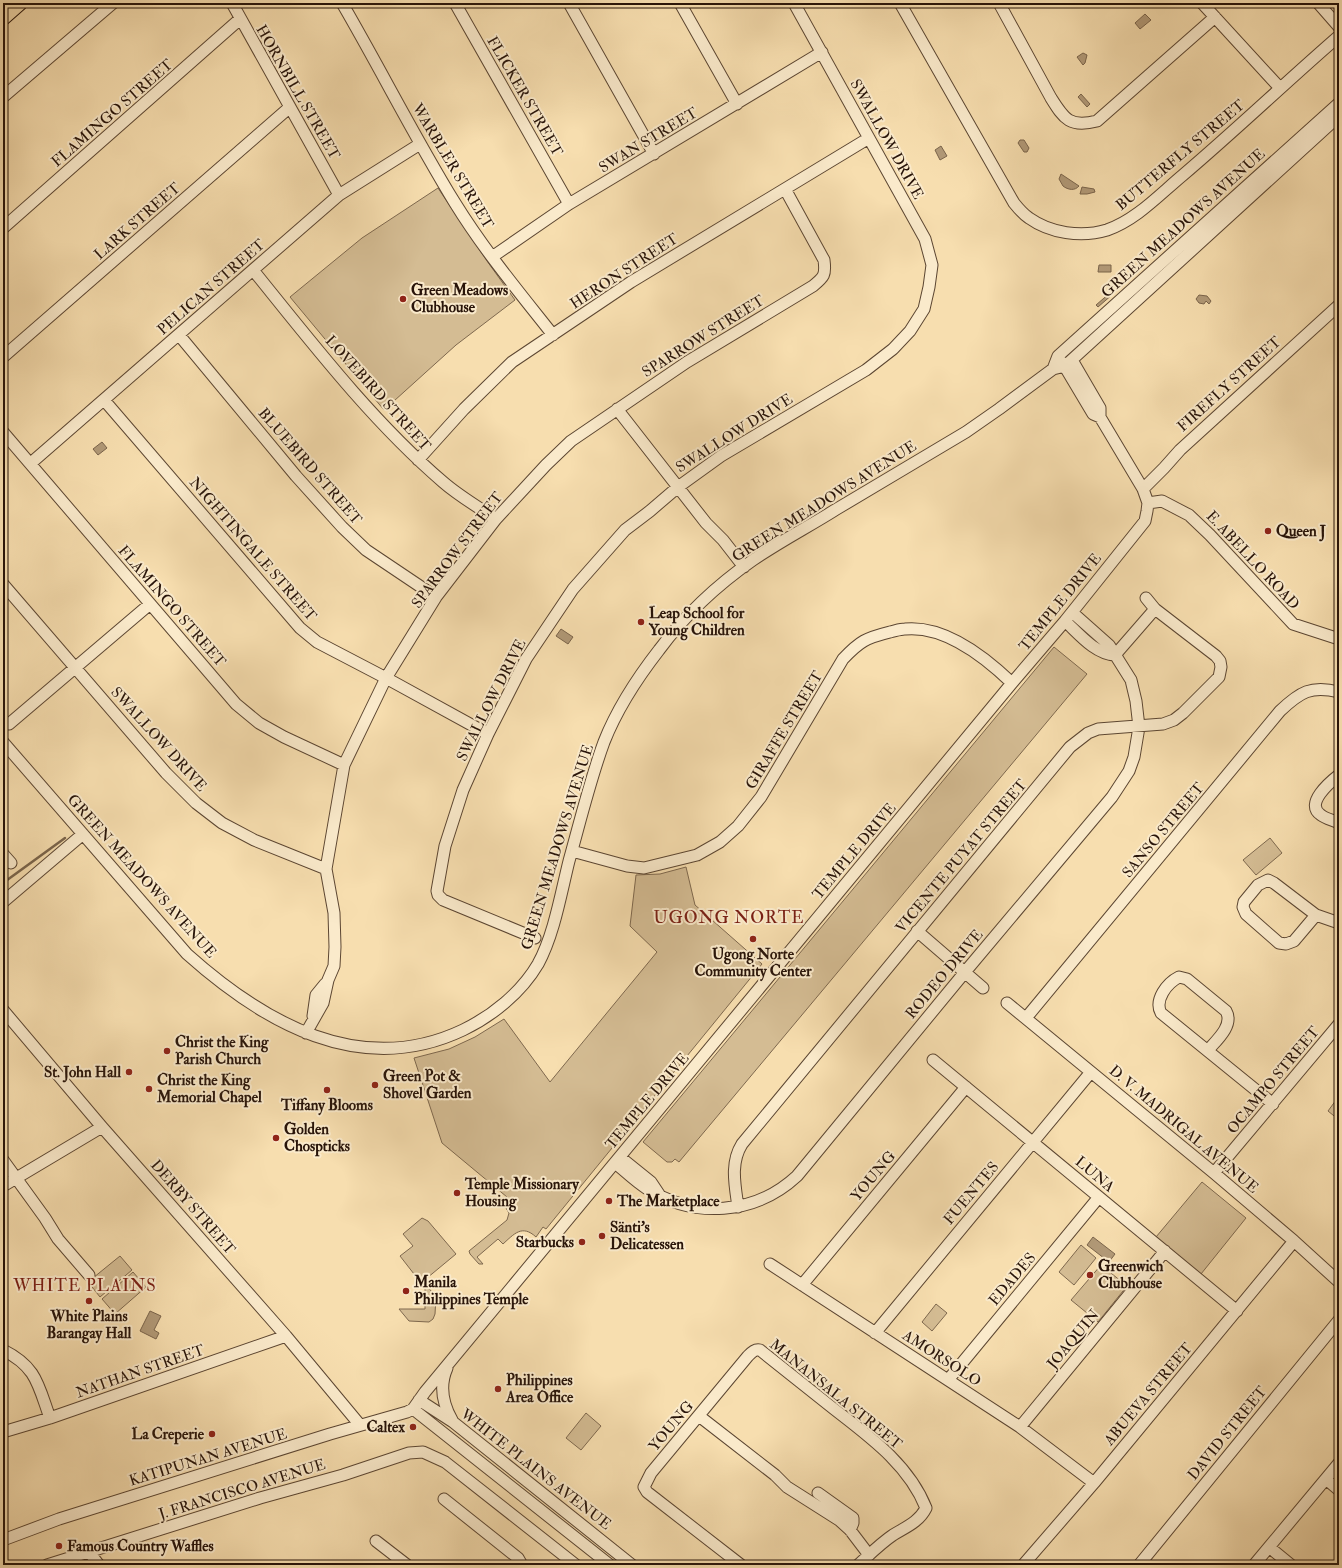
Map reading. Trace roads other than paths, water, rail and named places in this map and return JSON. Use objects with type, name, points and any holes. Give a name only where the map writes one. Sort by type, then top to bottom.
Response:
[{"type":"main road","points":[[3,18],[20,3]]},
{"type":"street","points":[[3,97],[113,3]]},
{"type":"street","name":"HORNBILL STREET","points":[[232,3],[339,195]]},
{"type":"street","name":"WARBLER STREET","points":[[342,3],[420,144],[456,205],[492,257],[553,335]]},
{"type":"street","name":"FLICKER STREET","points":[[455,3],[569,204]]},
{"type":"street","points":[[569,3],[654,154]]},
{"type":"street","points":[[680,3],[737,104]]},
{"type":"street","name":"SWALLOW DRIVE","points":[[535,938],[443,900],[438,895],[437,891],[445,846],[463,790],[488,734],[526,659],[573,589],[626,530],[678,487],[721,456],[866,370],[893,349],[910,331],[924,309],[932,265],[925,239],[794,3]]},
{"type":"street","name":"BUTTERFLY STREET","points":[[900,3],[1014,203],[1028,217],[1046,228],[1069,233],[1085,233],[1106,230],[1123,223],[1142,210],[1218,145],[1339,36]]},
{"type":"street","points":[[999,3],[1060,112],[1072,122],[1085,124],[1097,121],[1215,17]]},
{"type":"street","points":[[1202,3],[1280,88]]},
{"type":"street","points":[[1318,3],[1339,27]]},
{"type":"street","name":"FLAMINGO STREET","points":[[3,228],[240,19]]},
{"type":"street","name":"SWAN STREET","points":[[492,257],[569,204],[822,52]]},
{"type":"street","name":"GREEN MEADOWS AVENUE","points":[[3,742],[187,954],[213,977],[253,1006],[306,1033],[346,1045],[365,1048],[396,1049],[425,1044],[446,1037],[478,1023],[500,1007],[521,986],[537,964],[547,943],[572,851],[605,741],[621,707],[644,670],[681,623],[702,601],[762,554],[966,432],[1053,369],[1069,363],[1214,231],[1332,117],[1339,103]]},
{"type":"street","name":"LARK STREET","points":[[3,357],[290,108]]},
{"type":"street","name":"GREEN MEADOWS AVENUE","points":[[1053,369],[1058,356],[1117,302],[1206,222],[1332,117]]},
{"type":"street","name":"HERON STREET","points":[[418,460],[464,409],[512,362],[631,282],[869,138]]},
{"type":"street","name":"PELICAN STREET","points":[[30,463],[339,195],[420,144]]},
{"type":"street","name":"SPARROW STREET","points":[[306,1033],[313,1018],[316,996],[328,980],[334,966],[334,913],[326,869],[344,765],[386,678],[436,597],[496,519],[546,465],[571,441],[688,362],[813,286],[822,278],[825,271],[824,260],[785,189]]},
{"type":"street","points":[[1206,222],[1214,231]]},
{"type":"street","points":[[1181,245],[1188,254]]},
{"type":"street","name":"LOVEBIRD STREET","points":[[253,270],[327,361],[418,460],[445,484],[496,519]]},
{"type":"street","points":[[1117,302],[1126,311]]},
{"type":"street","name":"FIREFLY STREET","points":[[1143,489],[1180,450],[1339,304]]},
{"type":"street","name":"BLUEBIRD STREET","points":[[179,334],[296,476],[342,527],[366,550],[436,597]]},
{"type":"street","points":[[1058,356],[1069,363],[1100,408],[1100,418],[1143,489],[1148,503]]},
{"type":"street","name":"NIGHTINGALE STREET","points":[[104,400],[300,628],[317,642],[488,734]]},
{"type":"street","points":[[617,409],[706,523],[723,540],[742,569]]},
{"type":"street","name":"FLAMINGO STREET","points":[[3,432],[236,704],[259,723],[284,737],[344,765]]},
{"type":"street","name":"E. ABELLO ROAD","points":[[1148,503],[1162,501],[1190,515],[1293,624],[1339,638]]},
{"type":"street","name":"TEMPLE DRIVE","points":[[416,1405],[1012,683],[1069,617],[1144,521],[1148,503]]},
{"type":"street","name":"SWALLOW DRIVE","points":[[3,584],[166,773],[196,803],[222,823],[254,840],[326,869]]},
{"type":"street","name":"VICENTE PUYAT STREET","points":[[738,1207],[734,1162],[737,1152],[742,1144],[1070,747],[1088,732],[1098,729],[1139,727],[1164,724],[1174,720],[1219,677],[1221,668],[1220,661],[1216,656],[1155,609],[1146,598]]},
{"type":"street","points":[[9,724],[150,604]]},
{"type":"street","points":[[1069,617],[1098,650],[1106,654],[1115,655],[1155,609]]},
{"type":"street","name":"GIRAFFE STREET","points":[[572,851],[627,866],[644,868],[697,856],[725,838],[738,826],[761,797],[843,659],[867,638],[905,629],[924,630],[949,637],[974,650],[1012,683]]},
{"type":"street","name":"RODEO DRIVE","points":[[618,1160],[644,1181],[651,1182],[660,1195],[685,1206],[699,1208],[720,1209],[738,1207],[752,1203],[777,1192],[797,1176],[1121,785],[1129,771],[1134,757],[1139,727],[1136,701],[1131,680],[1115,655]]},
{"type":"street","name":"SANSO STREET","points":[[1026,1018],[1280,711],[1294,697],[1308,690],[1325,688],[1339,692]]},
{"type":"street","points":[[1339,775],[1320,793],[1316,804],[1321,815],[1339,823]]},
{"type":"street","points":[[3,902],[83,834]]},
{"type":"street","points":[[3,854],[11,863]]},
{"type":"street","points":[[1316,915],[1294,941],[1286,944],[1279,943],[1246,914],[1243,907],[1244,902],[1258,885],[1268,880],[1316,915],[1339,924]]},
{"type":"street","points":[[917,931],[984,988]]},
{"type":"street","points":[[1208,1050],[1227,1026],[1229,1016],[1226,1011],[1187,979],[1179,977],[1173,980],[1159,998],[1159,1008],[1161,1013],[1273,1104]]},
{"type":"street","name":"D. V. MADRIGAL AVENUE","points":[[1007,1003],[1214,1173],[1294,1241],[1339,1282]]},
{"type":"street","name":"DERBY STREET","points":[[3,1010],[102,1127],[286,1336],[360,1425]]},
{"type":"street","name":"OCAMPO STREET","points":[[1214,1173],[1339,1024]]},
{"type":"street","name":"LUNA","points":[[933,1060],[1033,1141],[1237,1311]]},
{"type":"street","name":"FUENTES","points":[[875,1333],[1091,1072]]},
{"type":"street","name":"YOUNG","points":[[802,1284],[966,1087]]},
{"type":"street","points":[[3,1186],[102,1127]]},
{"type":"street","points":[[3,1160],[45,1218],[58,1239],[89,1275]]},
{"type":"street","name":"EDADES","points":[[948,1380],[1099,1197]]},
{"type":"street","name":"ABUEVA STREET","points":[[1023,1565],[1094,1483],[1294,1241]]},
{"type":"street","name":"JOAQUIN","points":[[1020,1427],[1165,1251]]},
{"type":"street","name":"AMORSOLO","points":[[770,1264],[1020,1427],[1094,1483]]},
{"type":"street","name":"DAVID STREET","points":[[1142,1564],[1339,1320]]},
{"type":"street","name":"NATHAN STREET","points":[[3,1432],[50,1418],[286,1336]]},
{"type":"street","points":[[3,1350],[25,1363],[35,1376],[50,1418]]},
{"type":"street","name":"YOUNG","points":[[741,1565],[647,1492],[644,1488],[651,1472],[748,1356],[755,1350]]},
{"type":"street","name":"MANANSALA STREET","points":[[755,1350],[760,1350],[876,1442],[899,1464],[923,1499],[926,1508],[924,1514],[917,1521],[893,1535],[858,1565]]},
{"type":"street","points":[[451,1361],[445,1374],[442,1394],[452,1422]]},
{"type":"street","name":"WHITE PLAINS AVENUE","points":[[416,1405],[452,1422],[632,1565]]},
{"type":"street","name":"WHITE PLAINS AVENUE","points":[[416,1405],[610,1565]]},
{"type":"street","name":"KATIPUNAN AVENUE","points":[[3,1540],[59,1519],[360,1425],[407,1412],[416,1405]]},
{"type":"street","points":[[699,1416],[775,1475],[787,1487],[839,1520],[850,1530],[869,1555]]},
{"type":"street","name":"J. FRANCISCO AVENUE","points":[[47,1565],[260,1498],[343,1475],[409,1453],[423,1452],[445,1462],[576,1565]]},
{"type":"street","points":[[1254,1565],[1339,1463]]},
{"type":"street","points":[[1326,1479],[1339,1490]]},
{"type":"street","points":[[818,1493],[853,1518],[853,1523],[850,1530]]},
{"type":"street","points":[[444,1499],[518,1558],[522,1565]]},
{"type":"street","points":[[376,1541],[407,1565]]},
{"type":"street","points":[[1269,1547],[1291,1565]]},
{"type":"street","points":[[89,1552],[99,1565]]},
{"type":"waterway","points":[[3,883],[65,838]]},
{"type":"place","name":"Green Meadows Clubhouse","points":[[403,299]]},
{"type":"place","name":"Queen J","points":[[1268,531]]},
{"type":"place","name":"Leap School for Young Children","points":[[641,622]]},
{"type":"place","name":"Ugong Norte Community Center","points":[[753,939]]},
{"type":"place","name":"Christ the King Parish Church","points":[[167,1051]]},
{"type":"place","name":"St. John Hall","points":[[129,1072]]},
{"type":"place","name":"Green Pot & Shovel Garden","points":[[375,1085]]},
{"type":"place","name":"Christ the King Memorial Chapel","points":[[149,1089]]},
{"type":"place","name":"Tiffany Blooms","points":[[327,1090]]},
{"type":"place","name":"Golden Chospticks","points":[[276,1138]]},
{"type":"place","name":"Temple Missionary Housing","points":[[457,1193]]},
{"type":"place","name":"The Marketplace","points":[[609,1201]]},
{"type":"place","name":"Sänti's Delicatessen","points":[[602,1236]]},
{"type":"place","name":"Starbucks","points":[[582,1242]]},
{"type":"place","name":"Greenwich Clubhouse","points":[[1090,1275]]},
{"type":"place","name":"Manila Philippines Temple","points":[[406,1291]]},
{"type":"place","name":"White Plains Barangay Hall","points":[[89,1301]]},
{"type":"place","name":"Philippines Area Office","points":[[498,1389]]},
{"type":"place","name":"Caltex","points":[[413,1427]]},
{"type":"place","name":"La Creperie","points":[[212,1434]]},
{"type":"place","name":"Famous Country Waffles","points":[[59,1546]]},
{"type":"district","name":"UGONG NORTE","points":[[729,917]]},
{"type":"district","name":"WHITE PLAINS","points":[[85,1285]]}]
